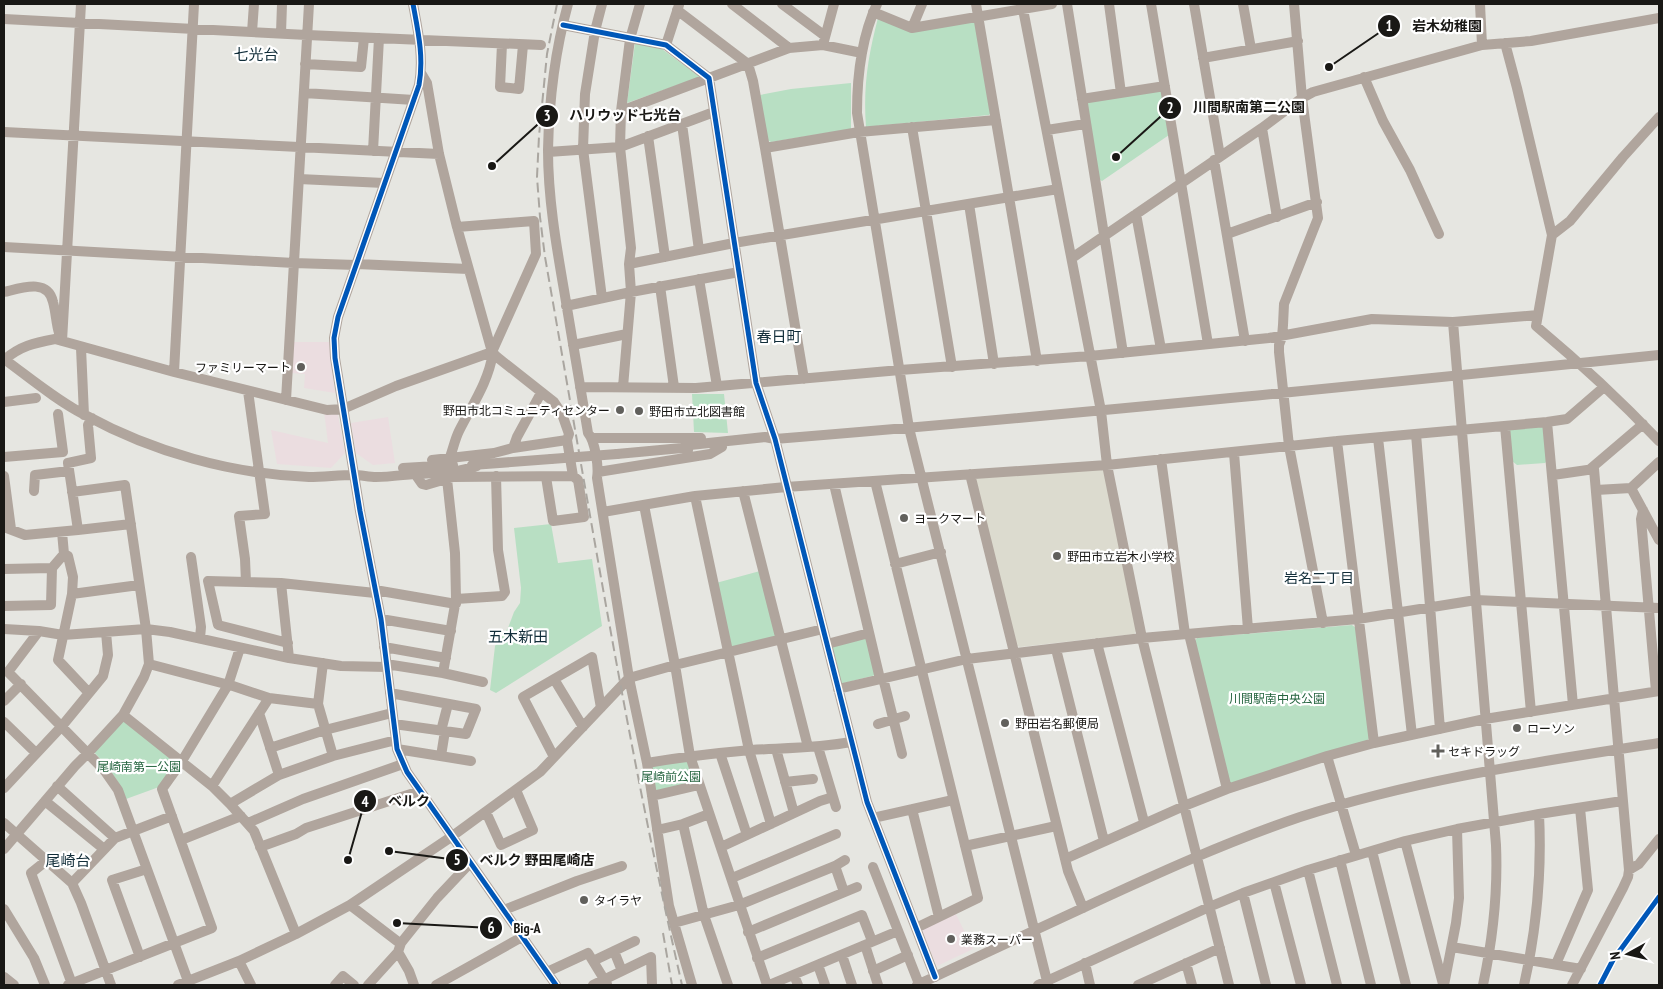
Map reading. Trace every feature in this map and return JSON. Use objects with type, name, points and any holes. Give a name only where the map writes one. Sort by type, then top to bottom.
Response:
[{"type":"street","points":[[62,341],[81,4]]},
{"type":"street","points":[[174,372],[194,4]]},
{"type":"street","points":[[252,32],[254,4]]},
{"type":"street","points":[[281,33],[282,4]]},
{"type":"street","points":[[286,400],[309,4]]},
{"type":"street","points":[[413,4],[421,54],[421,73],[416,95],[394,152],[338,317],[334,338],[335,358],[381,619],[397,745],[403,764],[451,837],[556,985]]},
{"type":"street","points":[[568,4],[552,87],[548,152],[553,226],[588,432],[592,438],[598,472],[597,478],[629,678],[648,763],[669,906],[692,985]]},
{"type":"street","points":[[602,4],[595,31],[585,94],[583,150],[602,298]]},
{"type":"street","points":[[623,387],[631,292],[629,264],[631,248],[620,147],[621,111],[630,38],[640,4]]},
{"type":"street","points":[[732,4],[789,48]]},
{"type":"street","points":[[782,4],[824,40],[862,53]]},
{"type":"street","points":[[824,40],[834,4]]},
{"type":"street","points":[[912,28],[922,4]]},
{"type":"street","points":[[976,4],[1037,361]]},
{"type":"street","points":[[1052,4],[1022,6],[978,17],[912,28],[875,8],[862,53],[857,94],[859,132],[909,428],[1034,930],[1044,984],[1085,963],[1209,907],[1243,893],[1356,854],[1372,851],[1405,840],[1457,829],[1622,801]]},
{"type":"street","points":[[1067,4],[1123,352]]},
{"type":"street","points":[[1108,4],[1122,93]]},
{"type":"street","points":[[1151,4],[1208,344]]},
{"type":"street","points":[[1194,4],[1227,234],[1245,341]]},
{"type":"street","points":[[1243,4],[1251,49]]},
{"type":"street","points":[[1294,4],[1302,98],[1318,218],[1284,304],[1279,352],[1289,446],[1323,622]]},
{"type":"street","points":[[1480,4],[1482,45]]},
{"type":"street","points":[[1022,6],[1072,258],[1101,411],[1107,465],[1142,638],[1230,985]]},
{"type":"street","points":[[666,45],[678,7],[748,64],[753,81],[765,148],[804,379]]},
{"type":"street","points":[[1072,258],[1313,92],[1482,45],[1531,41],[1659,18]]},
{"type":"street","points":[[4,19],[364,38],[541,45]]},
{"type":"street","points":[[563,25],[666,45],[709,78],[756,383],[775,439],[867,802],[935,977]]},
{"type":"street","points":[[306,64],[362,66],[364,38]]},
{"type":"street","points":[[374,151],[379,38]]},
{"type":"street","points":[[621,111],[789,48],[824,40]]},
{"type":"street","points":[[1203,58],[1298,41]]},
{"type":"street","points":[[1505,43],[1552,235],[1536,326],[1581,363],[1659,441]]},
{"type":"street","points":[[502,44],[500,87],[519,89],[524,45]]},
{"type":"street","points":[[421,73],[426,83],[439,154],[457,227],[493,353],[554,402],[562,414],[570,434],[567,440],[573,476]]},
{"type":"street","points":[[1364,77],[1383,121],[1410,170],[1439,234]]},
{"type":"street","points":[[1082,99],[1165,86]]},
{"type":"street","points":[[304,93],[376,98],[416,95],[422,91],[428,95]]},
{"type":"street","points":[[548,152],[620,147],[714,112]]},
{"type":"street","points":[[1552,235],[1570,221],[1659,117]]},
{"type":"street","points":[[765,148],[859,132],[996,120]]},
{"type":"street","points":[[682,124],[699,250]]},
{"type":"street","points":[[1047,130],[1085,124]]},
{"type":"street","points":[[912,127],[952,367]]},
{"type":"street","points":[[1262,128],[1277,217]]},
{"type":"street","points":[[4,132],[439,154]]},
{"type":"street","points":[[648,136],[665,257]]},
{"type":"street","points":[[299,179],[384,183]]},
{"type":"street","points":[[629,264],[699,250],[1058,189]]},
{"type":"street","points":[[1227,234],[1317,202]]},
{"type":"street","points":[[968,204],[994,364]]},
{"type":"street","points":[[1136,214],[1161,349]]},
{"type":"street","points":[[450,458],[458,433],[482,390],[491,368],[493,353],[536,254],[534,221],[457,227]]},
{"type":"street","points":[[4,247],[294,263],[468,269]]},
{"type":"street","points":[[566,306],[739,272]]},
{"type":"street","points":[[700,279],[717,386]]},
{"type":"street","points":[[4,292],[34,285],[44,288],[50,294],[62,341]]},
{"type":"street","points":[[660,286],[674,387]]},
{"type":"street","points":[[580,387],[696,388],[900,370],[1037,361],[1245,341],[1282,337],[1372,319],[1453,322],[1538,315]]},
{"type":"street","points":[[1453,322],[1494,822],[1495,909],[1484,985]]},
{"type":"street","points":[[573,345],[627,334]]},
{"type":"street","points":[[493,353],[396,386],[343,409],[327,410],[81,348],[55,339],[37,342],[16,350],[4,359],[88,416],[132,437],[178,454],[222,466],[260,473],[377,477],[416,470],[466,470],[478,466],[682,448],[691,450],[723,444],[766,444],[775,439],[1101,411],[1659,355]]},
{"type":"street","points":[[78,530],[68,463],[91,458],[81,348]]},
{"type":"street","points":[[603,512],[695,496],[743,491],[1107,465],[1337,441],[1547,422],[1567,419],[1604,387]]},
{"type":"street","points":[[246,582],[246,558],[239,516],[265,514],[248,391]]},
{"type":"street","points":[[513,448],[541,393]]},
{"type":"street","points":[[4,402],[36,398]]},
{"type":"street","points":[[4,458],[63,452],[58,414]]},
{"type":"street","points":[[1547,422],[1572,705]]},
{"type":"street","points":[[1589,470],[1643,424]]},
{"type":"street","points":[[1505,426],[1531,712]]},
{"type":"street","points":[[1416,434],[1440,729]]},
{"type":"street","points":[[592,438],[714,438],[723,444]]},
{"type":"street","points":[[1378,438],[1412,735]]},
{"type":"street","points":[[416,470],[433,459],[494,453],[513,448],[567,440]]},
{"type":"street","points":[[1337,441],[1374,743]]},
{"type":"street","points":[[598,472],[710,454],[723,444]]},
{"type":"street","points":[[1234,453],[1248,629]]},
{"type":"street","points":[[1161,460],[1187,634],[1227,789]]},
{"type":"street","points":[[1596,490],[1631,488],[1659,462]]},
{"type":"street","points":[[1553,475],[1594,469],[1622,801],[1630,870],[1626,882],[1572,985]]},
{"type":"street","points":[[416,470],[422,484],[426,486],[453,478],[573,476],[578,480],[584,517],[553,521],[546,477]]},
{"type":"street","points":[[34,491],[35,475],[69,471]]},
{"type":"street","points":[[970,474],[1056,826],[1068,871],[1083,908]]},
{"type":"street","points":[[4,476],[7,528],[25,535],[131,524]]},
{"type":"street","points":[[288,643],[218,625],[208,580],[281,583],[375,591],[456,601],[502,596],[505,592],[498,550],[496,476]]},
{"type":"street","points":[[443,673],[456,601],[454,552],[447,479]]},
{"type":"street","points":[[874,481],[978,898],[916,928]]},
{"type":"street","points":[[834,484],[869,633],[902,754]]},
{"type":"street","points":[[4,848],[57,786],[123,715],[144,678],[149,664],[146,629],[125,485],[72,492]]},
{"type":"street","points":[[1631,488],[1659,540]]},
{"type":"street","points":[[721,848],[820,801],[835,802],[813,747],[780,639],[743,491]]},
{"type":"street","points":[[695,496],[749,750],[770,824]]},
{"type":"street","points":[[644,505],[675,665],[690,756],[732,878],[765,985],[796,980],[818,965],[898,930]]},
{"type":"street","points":[[1065,859],[1144,822],[1227,789],[1328,756],[1374,743],[1485,718],[1658,691],[1654,608],[1641,519],[1643,510]]},
{"type":"street","points":[[4,606],[50,606],[52,568],[64,554],[62,532]]},
{"type":"street","points":[[895,564],[940,552]]},
{"type":"street","points":[[64,554],[68,556],[73,577],[72,594],[58,660],[89,693]]},
{"type":"street","points":[[192,557],[201,627],[200,638]]},
{"type":"street","points":[[4,568],[52,568]]},
{"type":"street","points":[[281,583],[289,658]]},
{"type":"street","points":[[72,594],[139,585]]},
{"type":"street","points":[[838,689],[967,659],[1142,638],[1358,619],[1476,600],[1654,608]]},
{"type":"street","points":[[381,619],[451,631]]},
{"type":"street","points":[[4,628],[64,635],[146,629],[170,632],[323,664],[387,666],[443,673],[483,682]]},
{"type":"street","points":[[39,631],[6,671],[21,684],[104,770],[118,790],[174,944],[183,983],[239,961],[296,934],[350,905],[451,837],[540,772],[629,678],[823,629]]},
{"type":"street","points":[[6,781],[62,726],[103,676],[108,655],[106,632]]},
{"type":"street","points":[[827,644],[869,633]]},
{"type":"street","points":[[1097,643],[1144,822]]},
{"type":"street","points":[[384,647],[446,658]]},
{"type":"street","points":[[46,861],[31,873],[70,984],[212,928],[162,789],[182,762],[228,684],[240,648]]},
{"type":"street","points":[[1056,649],[1104,842]]},
{"type":"street","points":[[554,757],[523,698],[592,656],[601,708]]},
{"type":"street","points":[[149,664],[228,684],[269,698],[318,704]]},
{"type":"street","points":[[323,664],[318,704],[333,756]]},
{"type":"street","points":[[554,679],[583,727]]},
{"type":"street","points":[[4,701],[21,684]]},
{"type":"street","points":[[270,748],[325,730],[393,718],[443,731],[466,734],[476,709],[390,693]]},
{"type":"street","points":[[212,786],[269,698]]},
{"type":"street","points":[[440,756],[448,704]]},
{"type":"street","points":[[259,713],[279,775]]},
{"type":"street","points":[[123,715],[212,786],[254,831],[296,934]]},
{"type":"street","points":[[878,724],[905,716]]},
{"type":"street","points":[[4,722],[36,753]]},
{"type":"street","points":[[648,763],[690,756],[749,750],[829,746],[851,742]]},
{"type":"street","points":[[873,867],[918,985],[1196,856],[1275,826],[1341,805],[1414,786],[1490,770],[1659,743]]},
{"type":"street","points":[[230,804],[279,775],[333,756],[397,745],[440,756],[472,761]]},
{"type":"street","points":[[776,749],[794,813]]},
{"type":"street","points":[[720,753],[747,835]]},
{"type":"street","points":[[1328,756],[1356,854]]},
{"type":"street","points":[[180,840],[245,820],[403,764]]},
{"type":"street","points":[[785,782],[813,779]]},
{"type":"street","points":[[652,796],[699,785]]},
{"type":"street","points":[[57,786],[115,838]]},
{"type":"street","points":[[486,812],[501,845],[533,830],[516,790]]},
{"type":"street","points":[[260,847],[296,834],[306,828],[420,791]]},
{"type":"street","points":[[873,818],[953,800]]},
{"type":"street","points":[[45,801],[104,849]]},
{"type":"street","points":[[1556,964],[1588,890],[1580,808]]},
{"type":"street","points":[[912,809],[939,916]]},
{"type":"street","points":[[657,830],[683,824],[709,814]]},
{"type":"street","points":[[1524,985],[1536,924],[1539,890],[1541,852],[1539,814]]},
{"type":"street","points":[[72,884],[115,838],[172,816]]},
{"type":"street","points":[[4,823],[72,884],[81,903],[111,985]]},
{"type":"street","points":[[683,824],[704,915],[728,985]]},
{"type":"street","points":[[965,846],[1056,826]]},
{"type":"street","points":[[1444,985],[1459,898],[1457,829]]},
{"type":"street","points":[[732,878],[836,834]]},
{"type":"street","points":[[1630,870],[1639,864],[1659,838]]},
{"type":"street","points":[[1405,840],[1444,985]]},
{"type":"street","points":[[1372,851],[1406,985]]},
{"type":"street","points":[[674,923],[739,905],[835,866],[845,860]]},
{"type":"street","points":[[1340,860],[1372,985]]},
{"type":"street","points":[[368,985],[437,898],[470,863]]},
{"type":"street","points":[[504,910],[577,881],[622,866]]},
{"type":"street","points":[[835,866],[844,892]]},
{"type":"street","points":[[140,957],[112,880],[147,868]]},
{"type":"street","points":[[1308,870],[1337,985]]},
{"type":"street","points":[[1274,882],[1301,985]]},
{"type":"street","points":[[748,932],[857,887]]},
{"type":"street","points":[[1243,893],[1266,985]]},
{"type":"street","points":[[350,905],[397,942],[414,985]]},
{"type":"street","points":[[4,909],[34,958],[45,985]]},
{"type":"street","points":[[757,958],[862,915],[878,985]]},
{"type":"street","points":[[436,985],[522,937]]},
{"type":"street","points":[[593,961],[635,941]]},
{"type":"street","points":[[1452,947],[1581,969]]},
{"type":"street","points":[[1138,985],[1156,981],[1186,963],[1220,948]]},
{"type":"street","points":[[614,951],[622,971]]},
{"type":"street","points":[[547,972],[588,953],[606,983]]},
{"type":"street","points":[[842,955],[852,985]]},
{"type":"street","points":[[874,971],[908,955]]},
{"type":"street","points":[[593,985],[606,983],[622,971],[651,957],[652,985]]},
{"type":"street","points":[[239,961],[251,985]]},
{"type":"street","points":[[1085,963],[1090,985]]},
{"type":"street","points":[[1186,963],[1192,985]]},
{"type":"street","points":[[818,965],[825,985]]},
{"type":"street","points":[[335,985],[343,976],[354,985]]},
{"type":"street","points":[[4,977],[14,985]]},
{"type":"shaded area","points":[[291,342],[329,342],[335,393],[304,388],[305,374],[290,373]]},
{"type":"shaded area","points":[[324,411],[337,413],[338,415],[345,453],[331,468],[277,464],[271,430],[328,443]]},
{"type":"shaded area","points":[[388,417],[395,463],[373,465],[356,453],[351,423]]},
{"type":"shaded area","name":"野田市立岩木小学校","points":[[1100,469],[1104,471],[1136,631],[1134,634],[1020,647],[1015,645],[975,481],[978,477]]},
{"type":"shaded area","points":[[955,912],[973,949],[937,966],[922,932],[925,927]]},
{"type":"green space","points":[[878,18],[913,30],[971,20],[976,23],[991,112],[989,115],[866,127],[865,98],[867,72]]},
{"type":"green space","points":[[635,43],[662,49],[700,77],[627,103]]},
{"type":"green space","points":[[851,83],[851,129],[771,142],[767,140],[760,95],[791,89]]},
{"type":"green space","points":[[1162,90],[1169,135],[1102,181],[1098,179],[1084,102]]},
{"type":"green space","points":[[692,394],[724,394],[728,433],[694,432]]},
{"type":"green space","points":[[1543,424],[1549,459],[1545,463],[1517,465],[1512,461],[1509,431],[1512,427]]},
{"type":"green space","points":[[551,524],[558,563],[592,559],[602,626],[496,693],[490,690],[495,646],[508,628],[514,612],[520,603],[521,588],[514,528]]},
{"type":"green space","points":[[760,571],[776,638],[730,648],[716,583]]},
{"type":"green space","name":"川間駅南中央公園","points":[[1352,625],[1356,628],[1370,737],[1366,742],[1233,784],[1228,781],[1194,642],[1197,638]]},
{"type":"green space","points":[[866,636],[876,675],[840,684],[830,645]]},
{"type":"green space","name":"尾崎南第一公園","points":[[123,719],[177,762],[159,787],[126,799],[117,780],[94,752]]},
{"type":"green space","name":"尾崎前公園","points":[[687,759],[696,784],[653,794],[650,765]]},
{"type":"railway","points":[[557,4],[547,54],[537,177],[545,257],[643,804],[682,985]]},
{"type":"railway","points":[[663,933],[672,985]]},
{"type":"cycle path","points":[[413,4],[421,54],[419,85],[338,317],[334,338],[335,358],[360,511],[381,619],[397,749],[407,772],[556,985]]},
{"type":"cycle path","points":[[563,25],[666,45],[709,78],[756,383],[775,439],[867,802],[935,977]]},
{"type":"cycle path","points":[[1600,985],[1613,960],[1659,897]]},
{"type":"place","name":"岩木幼稚園","points":[[1329,67]]},
{"type":"place","name":"川間駅南第二公園","points":[[1116,157]]},
{"type":"place","name":"ハリウッド七光台","points":[[492,166]]},
{"type":"place","name":"ファミリーマート","points":[[301,367]]},
{"type":"place","name":"野田市北コミュニティセンター","points":[[620,410]]},
{"type":"place","name":"野田市立北図書館","points":[[639,411]]},
{"type":"place","name":"ヨークマート","points":[[904,518]]},
{"type":"place","name":"野田市立岩木小学校","points":[[1057,556]]},
{"type":"place","name":"野田岩名郵便局","points":[[1005,723]]},
{"type":"place","name":"ローソン","points":[[1517,728]]},
{"type":"place","name":"セキドラッグ","points":[[1438,751]]},
{"type":"place","name":"ベルク 野田尾崎店","points":[[389,851]]},
{"type":"place","name":"ベルク","points":[[348,860]]},
{"type":"place","name":"タイラヤ","points":[[584,900]]},
{"type":"place","name":"Big-A","points":[[397,923]]},
{"type":"place","name":"業務スーパー","points":[[951,939]]},
{"type":"district","name":"七光台","points":[[256,54]]},
{"type":"district","name":"春日町","points":[[779,336]]},
{"type":"district","name":"岩名二丁目","points":[[1319,578]]},
{"type":"district","name":"五木新田","points":[[518,636]]},
{"type":"district","name":"尾崎台","points":[[68,860]]}]
